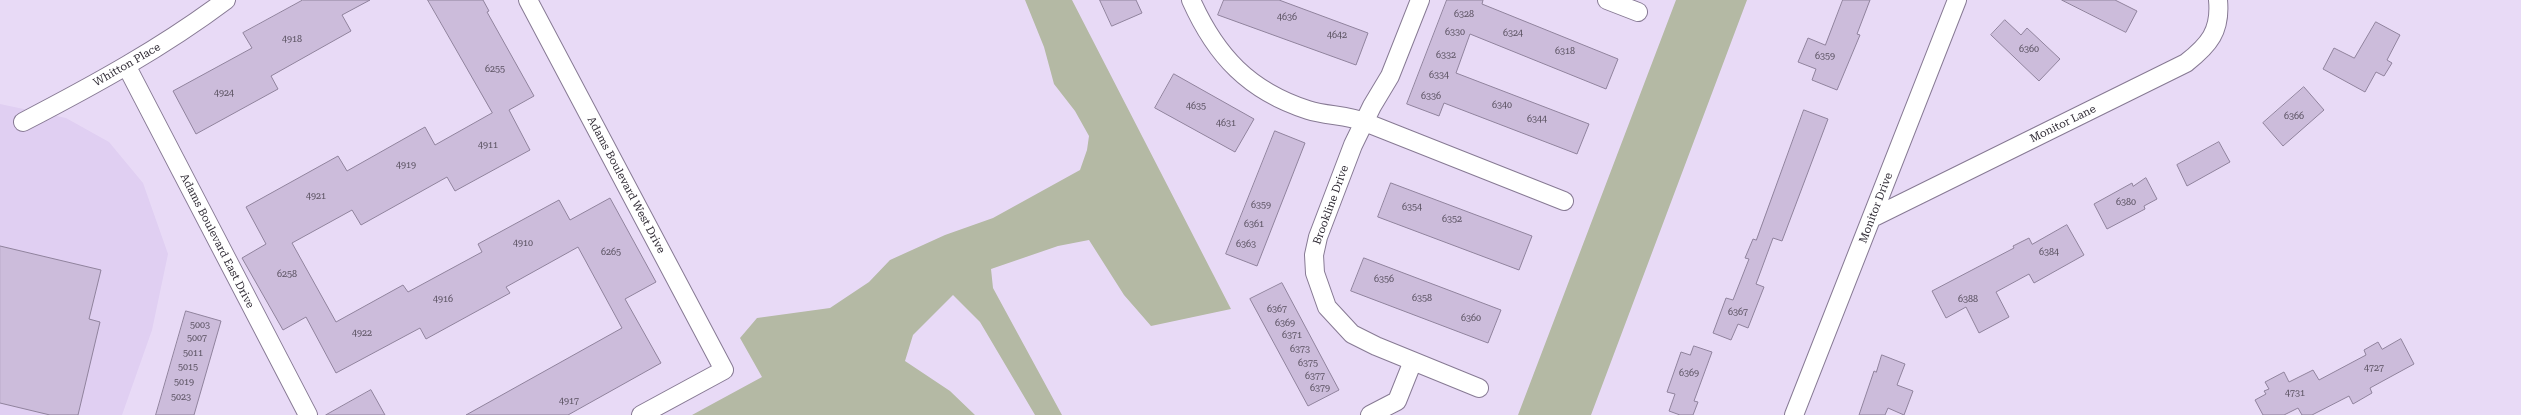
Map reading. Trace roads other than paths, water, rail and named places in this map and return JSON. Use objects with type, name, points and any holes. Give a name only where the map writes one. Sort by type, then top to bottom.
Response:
[{"type":"street","name":"Whitton Place","points":[[23,122],[127,67],[182,34],[226,0]]},
{"type":"street","name":"Adams Boulevard West Drive","points":[[528,0],[724,370],[641,415]]},
{"type":"street","points":[[1191,0],[1202,24],[1218,49],[1237,70],[1260,88],[1295,106],[1364,121],[1564,201]]},
{"type":"street","name":"Brookline Drive","points":[[1420,0],[1390,76],[1364,121],[1318,237],[1314,264],[1317,282],[1327,307],[1345,328],[1368,342],[1480,388]]},
{"type":"street","points":[[1607,0],[1638,12]]},
{"type":"street","name":"Monitor Drive","points":[[1794,415],[1957,0]]},
{"type":"street","name":"Monitor Lane","points":[[1872,218],[2186,63],[2198,55],[2212,38],[2218,16],[2218,0]]},
{"type":"street","name":"Adams Boulevard East Drive","points":[[127,67],[308,415]]},
{"type":"street","points":[[1370,415],[1398,400],[1413,361]]}]
